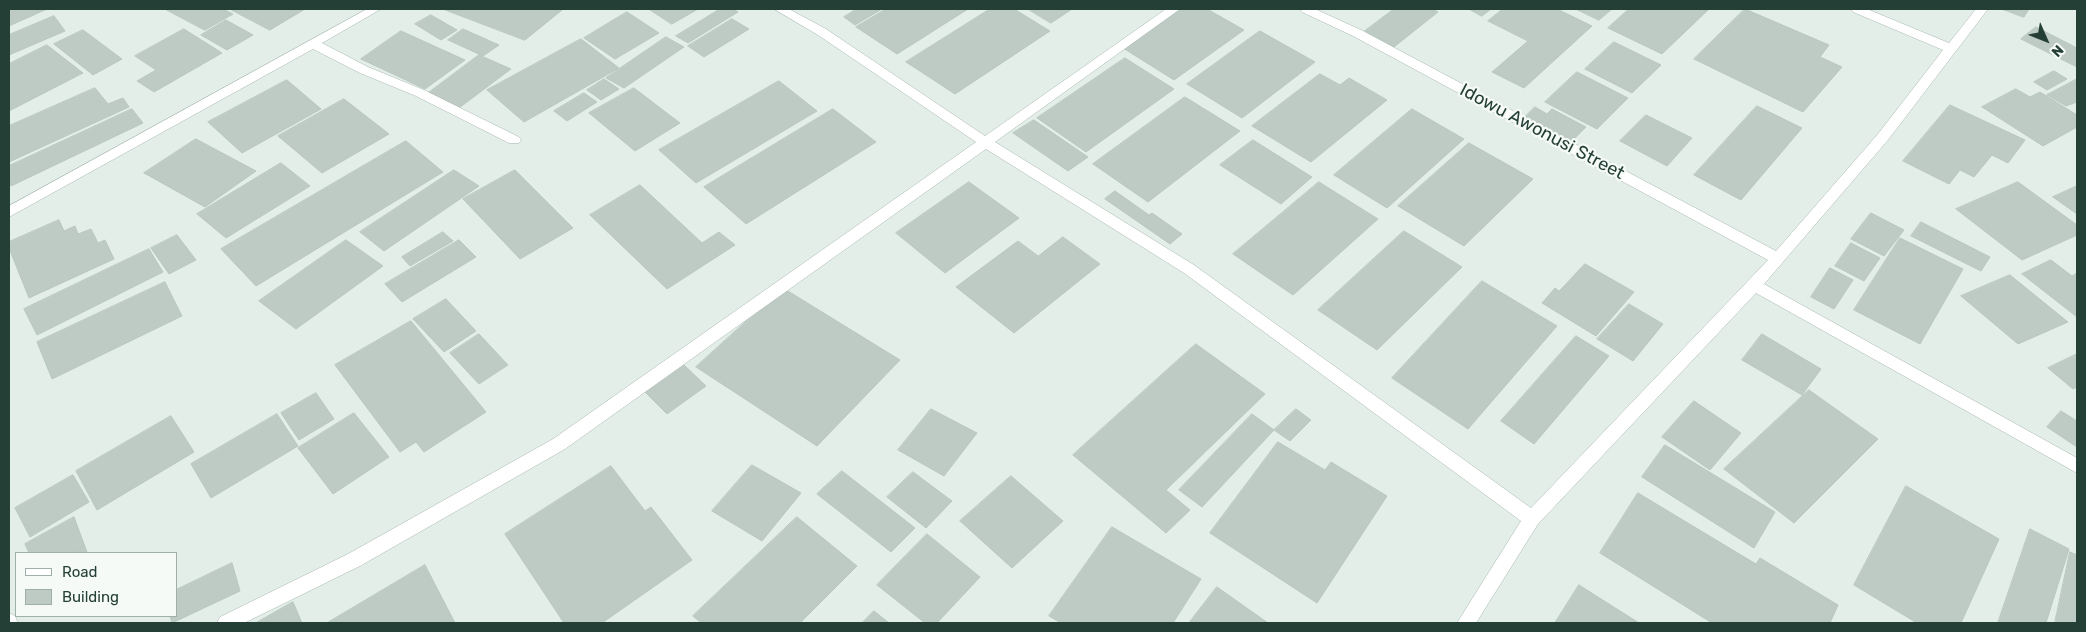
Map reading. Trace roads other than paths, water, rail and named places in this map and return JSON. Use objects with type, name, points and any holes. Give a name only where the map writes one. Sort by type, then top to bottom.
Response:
[{"type":"street","points":[[9,212],[375,9]]},
{"type":"street","points":[[780,9],[822,32],[985,142],[1189,269],[1532,519]]},
{"type":"street","points":[[226,623],[354,560],[559,444],[792,282],[985,142],[1174,9]]},
{"type":"street","name":"Idowu Awonusi Street","points":[[1306,9],[1366,38],[1777,258]]},
{"type":"street","points":[[1857,9],[1951,49]]},
{"type":"street","points":[[1466,623],[1532,519],[1754,285],[1883,137],[1982,9]]},
{"type":"street","points":[[312,43],[364,70],[420,93],[514,140]]},
{"type":"street","points":[[1754,285],[2077,466]]}]
